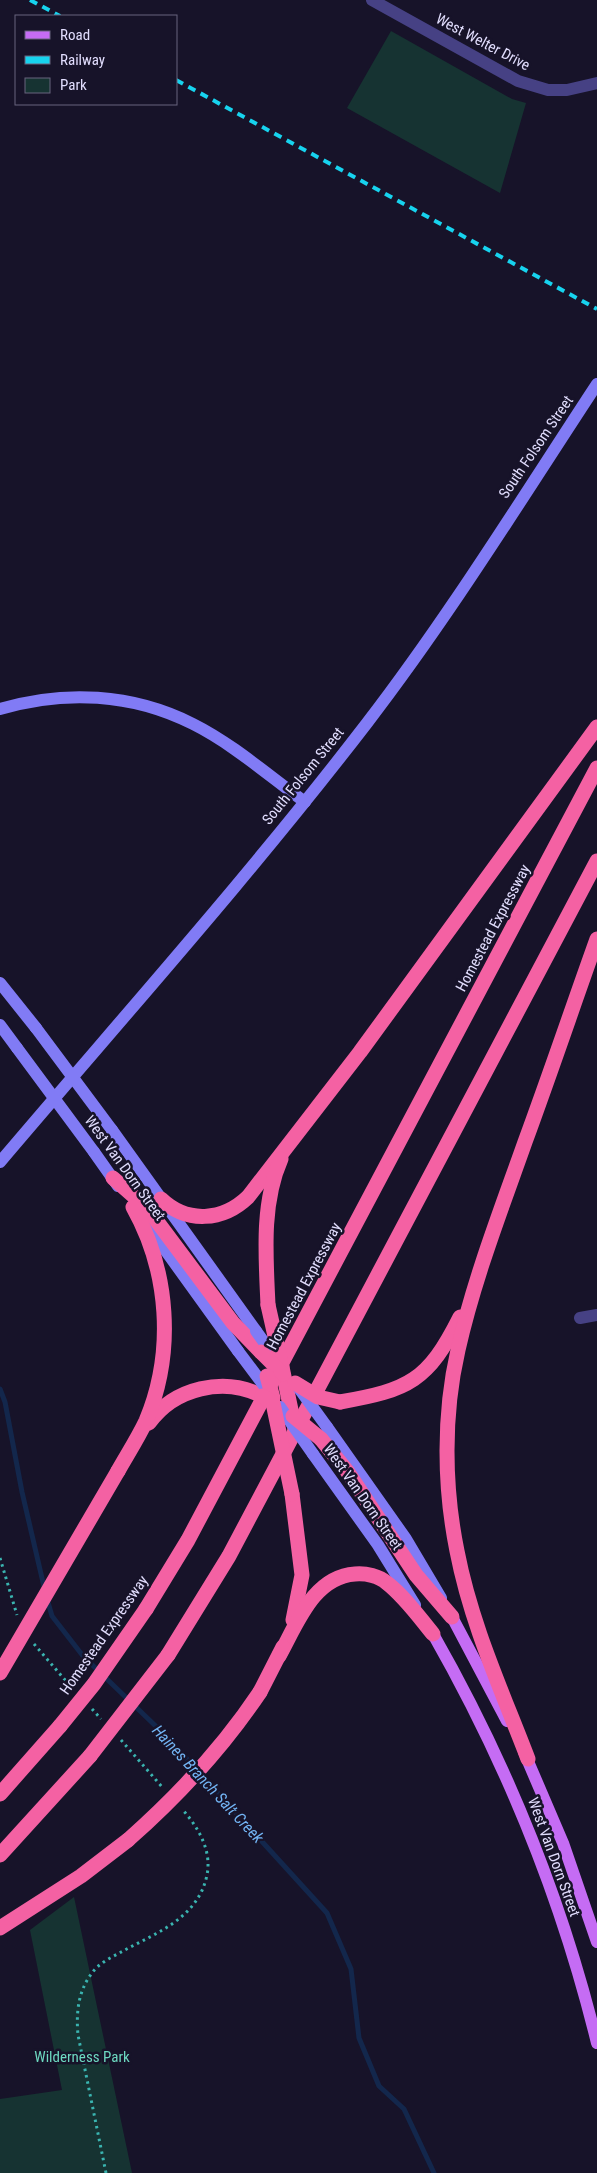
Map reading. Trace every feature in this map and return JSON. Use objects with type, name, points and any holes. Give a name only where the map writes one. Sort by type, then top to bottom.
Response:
[{"type":"highway","points":[[161,1200],[179,1213],[210,1217],[232,1209],[248,1197],[360,1052],[597,727]]},
{"type":"highway","name":"Homestead Expressway","points":[[0,1794],[94,1684],[146,1609],[202,1515],[597,768]]},
{"type":"highway","points":[[0,1855],[90,1756],[168,1655],[229,1556],[597,862]]},
{"type":"highway","points":[[528,1759],[480,1638],[466,1592],[450,1508],[448,1428],[458,1352],[474,1288],[597,939]]},
{"type":"highway","points":[[290,1142],[278,1165],[269,1203],[266,1233],[268,1305],[287,1375],[294,1422]]},
{"type":"highway","points":[[112,1178],[147,1208],[251,1332],[261,1352],[275,1402],[292,1494],[302,1575],[293,1619],[278,1656]]},
{"type":"highway","points":[[0,1673],[134,1444],[147,1419],[161,1370],[165,1316],[160,1281],[151,1243],[133,1207]]},
{"type":"highway","points":[[261,1352],[287,1375],[318,1397],[340,1402],[384,1394],[407,1384],[436,1358],[444,1347],[474,1288]]},
{"type":"highway","points":[[134,1444],[155,1414],[163,1407],[176,1399],[198,1390],[221,1386],[236,1387],[254,1392],[275,1402],[294,1422],[324,1433],[416,1575],[452,1617]]},
{"type":"highway","points":[[0,1928],[81,1876],[128,1840],[164,1808],[220,1748],[260,1692],[310,1600],[320,1588],[345,1574],[360,1573],[374,1576],[386,1582],[433,1634]]},
{"type":"main road","name":"South Folsom Street","points":[[0,1162],[305,802],[369,721],[429,637],[597,384]]},
{"type":"main road","points":[[0,709],[30,702],[74,697],[104,698],[133,702],[166,712],[193,724],[219,739],[305,802]]},
{"type":"main road","name":"West Van Dorn Street","points":[[0,982],[112,1130],[251,1332],[287,1375],[324,1433]]},
{"type":"main road","name":"West Van Dorn Street","points":[[0,1025],[275,1402]]},
{"type":"main road","name":"West Van Dorn Street","points":[[294,1422],[313,1454],[378,1545],[433,1634],[488,1737],[517,1802],[549,1884],[577,1969],[597,2042]]},
{"type":"main road","name":"West Van Dorn Street","points":[[452,1617],[528,1759],[563,1843],[597,1942]]},
{"type":"street","name":"West Welter Drive","points":[[372,0],[518,81],[548,90],[584,88],[597,84]]},
{"type":"street","points":[[580,1318],[597,1314]]},
{"type":"green space","points":[[391,31],[512,99],[526,103],[500,193],[347,108]]},
{"type":"green space","name":"Wilderness Park","points":[[74,1897],[132,2173],[0,2173],[0,2099],[62,2090],[30,1930]]},
{"type":"waterway","name":"Haines Branch Salt Creek","points":[[0,1389],[5,1402],[22,1492],[45,1591]]},
{"type":"waterway","name":"Haines Branch Salt Creek","points":[[47,1599],[52,1616],[83,1656],[166,1736],[327,1913],[351,1969],[359,2038],[379,2086],[404,2109],[434,2173]]},
{"type":"railway","points":[[30,0],[58,15]]},
{"type":"railway","points":[[178,81],[597,309]]}]
